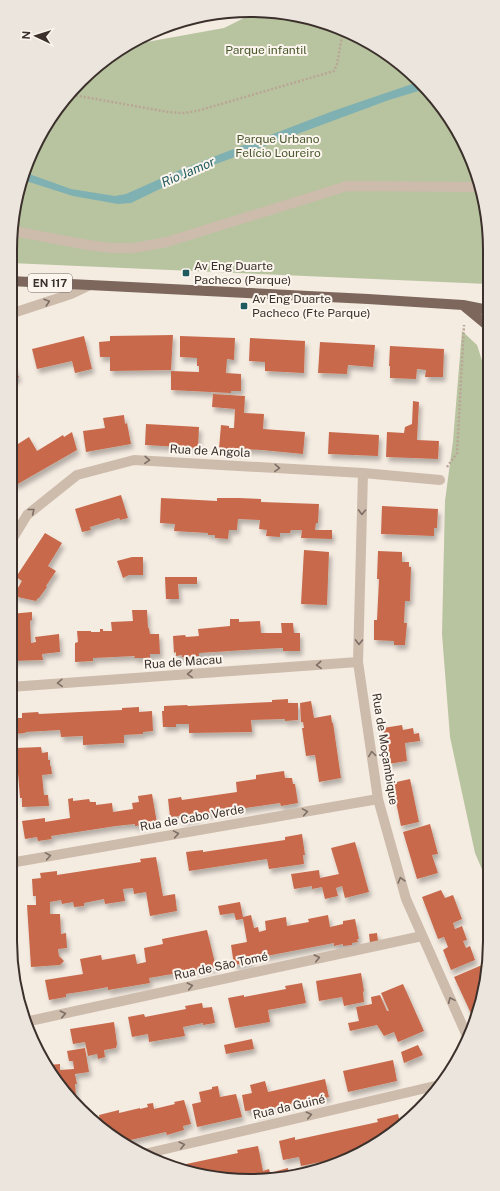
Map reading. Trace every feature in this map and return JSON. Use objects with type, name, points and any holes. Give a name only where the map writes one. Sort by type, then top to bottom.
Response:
[{"type":"main road","name":"EN 117","points":[[17,281],[368,299],[464,305],[483,309]]},
{"type":"main road","points":[[464,305],[483,322]]},
{"type":"street","points":[[17,232],[95,246],[134,248],[167,242],[347,186],[474,187]]},
{"type":"street","points":[[17,312],[70,294],[90,285]]},
{"type":"street","name":"Rua de Angola","points":[[17,531],[27,515],[77,475],[134,460],[440,480]]},
{"type":"street","name":"Rua de Moçambique","points":[[363,474],[358,662],[378,799],[406,899],[465,1031]]},
{"type":"street","name":"Rua de Macau","points":[[17,686],[358,662]]},
{"type":"street","name":"Rua de Cabo Verde","points":[[17,862],[378,799]]},
{"type":"street","name":"Rua de São Tomé","points":[[31,1021],[422,936]]},
{"type":"street","name":"Rua da Guiné","points":[[152,1152],[432,1087]]},
{"type":"path","points":[[76,95],[168,112],[182,113],[197,111],[334,71],[337,64],[342,36]]},
{"type":"path","points":[[440,480],[457,452],[464,333],[464,305]]},
{"type":"green space","name":"Parque Urbano Felício Loureiro","points":[[246,17],[265,17],[295,21],[325,29],[353,41],[379,56],[415,85],[444,121],[459,147],[471,175],[479,205],[483,235],[483,284],[17,263],[17,235],[21,205],[29,175],[48,133],[75,96],[108,65],[144,42],[224,28]]},
{"type":"green space","points":[[462,331],[477,345],[483,364],[483,872],[475,853],[450,737],[442,634],[445,501],[453,441]]},
{"type":"water","name":"Rio Jamor","points":[[413,84],[420,91],[389,100],[197,171],[131,203],[118,204],[73,196],[27,181],[30,173],[71,189],[115,196],[126,194],[182,169],[333,111]]},
{"type":"building","points":[[173,335],[171,370],[110,371],[110,357],[100,357],[99,342],[110,341],[110,336]]},
{"type":"building","points":[[84,336],[92,369],[75,373],[72,361],[37,369],[32,349]]},
{"type":"building","points":[[180,336],[235,338],[234,360],[227,359],[226,373],[241,374],[241,391],[231,391],[231,393],[171,390],[171,371],[199,372],[197,358],[180,357]]},
{"type":"building","points":[[250,338],[305,341],[304,373],[265,371],[265,362],[249,361]]},
{"type":"building","points":[[320,342],[375,345],[373,367],[348,365],[347,374],[318,373]]},
{"type":"building","points":[[390,346],[444,349],[443,377],[425,377],[426,370],[417,369],[416,379],[390,378]]},
{"type":"building","points":[[213,394],[245,396],[244,413],[264,414],[263,429],[305,432],[303,454],[262,450],[242,449],[242,451],[219,449],[221,425],[234,428],[235,409],[212,407]]},
{"type":"building","points":[[413,401],[419,402],[417,440],[439,441],[438,459],[386,457],[387,432],[404,433],[405,427],[412,424]]},
{"type":"building","points":[[124,415],[131,444],[86,452],[83,431],[105,428],[103,418]]},
{"type":"building","points":[[146,424],[199,427],[198,448],[145,445]]},
{"type":"building","points":[[72,432],[77,450],[17,484],[17,445],[29,437],[37,451],[63,435],[64,437]]},
{"type":"building","points":[[329,432],[379,435],[378,456],[328,454]]},
{"type":"building","points":[[121,495],[128,518],[120,520],[119,518],[90,527],[91,530],[82,532],[75,509]]},
{"type":"building","points":[[161,498],[217,501],[217,498],[239,498],[261,499],[261,502],[319,504],[318,523],[316,523],[315,530],[332,530],[332,539],[301,538],[302,530],[291,530],[290,533],[280,533],[280,537],[266,536],[267,530],[259,529],[260,520],[238,519],[237,530],[229,530],[228,539],[215,538],[215,535],[208,535],[208,533],[174,531],[175,524],[160,523]]},
{"type":"building","points":[[382,506],[438,509],[437,528],[434,528],[434,536],[381,534]]},
{"type":"building","points":[[45,533],[62,543],[48,566],[56,571],[46,586],[47,587],[36,601],[17,597],[17,589],[22,581],[17,578]]},
{"type":"building","points":[[304,550],[329,552],[327,605],[301,604]]},
{"type":"building","points":[[378,551],[402,552],[402,562],[409,562],[409,567],[411,567],[410,601],[405,601],[404,623],[407,623],[405,645],[394,645],[394,641],[374,640],[374,620],[377,620],[379,579],[377,579]]},
{"type":"building","points":[[132,557],[143,557],[143,575],[129,575],[123,578],[117,561]]},
{"type":"building","points":[[165,577],[197,577],[197,584],[178,584],[179,599],[166,599]]},
{"type":"building","points":[[132,610],[147,610],[148,628],[150,634],[159,634],[160,654],[150,654],[150,658],[134,658],[135,656],[93,658],[93,661],[75,662],[75,643],[78,642],[77,631],[100,632],[100,629],[103,629],[103,631],[112,631],[111,622],[133,621]]},
{"type":"building","points":[[32,612],[32,620],[30,621],[31,643],[36,642],[35,637],[59,634],[60,652],[42,654],[43,660],[17,661],[17,613]]},
{"type":"building","points":[[230,619],[239,619],[239,622],[260,621],[261,633],[282,633],[281,623],[293,623],[294,633],[300,633],[300,651],[283,651],[283,648],[262,649],[199,653],[199,656],[182,657],[182,655],[176,656],[176,652],[174,653],[173,636],[199,636],[198,629],[230,626]]},
{"type":"building","points":[[288,699],[288,703],[298,703],[298,720],[251,720],[252,732],[189,733],[189,724],[176,724],[176,727],[163,727],[162,711],[164,711],[164,706],[272,702],[272,700]]},
{"type":"building","points":[[311,701],[314,718],[331,715],[341,778],[319,782],[315,755],[306,756],[300,703]]},
{"type":"building","points":[[139,707],[139,712],[152,711],[153,731],[143,732],[143,734],[124,735],[124,743],[83,745],[83,736],[61,737],[60,730],[17,734],[17,718],[22,718],[22,713],[38,712],[39,714],[122,710],[122,708]]},
{"type":"building","points":[[402,725],[403,730],[413,728],[414,734],[419,733],[420,741],[405,743],[407,761],[388,764],[383,728]]},
{"type":"building","points":[[41,747],[42,753],[48,752],[48,760],[50,760],[52,774],[42,775],[44,795],[48,795],[49,806],[22,807],[22,798],[20,798],[17,748]]},
{"type":"building","points":[[284,771],[285,778],[292,778],[293,784],[295,784],[298,803],[281,806],[280,803],[197,815],[198,818],[181,821],[180,816],[170,817],[168,799],[181,797],[182,800],[237,792],[236,782],[256,779],[256,775]]},
{"type":"building","points":[[410,779],[419,822],[401,826],[392,783]]},
{"type":"building","points":[[152,794],[157,823],[135,826],[135,824],[116,826],[51,836],[52,839],[38,841],[37,837],[25,839],[22,821],[45,818],[45,822],[70,818],[68,799],[73,798],[73,801],[89,799],[90,802],[96,802],[96,805],[112,803],[113,812],[133,809],[132,803],[139,802],[138,796]]},
{"type":"building","points":[[430,824],[438,854],[432,855],[438,873],[417,879],[403,832]]},
{"type":"building","points":[[302,834],[305,855],[303,855],[304,864],[269,869],[267,859],[189,871],[186,852],[203,850],[203,852],[285,840],[285,837]]},
{"type":"building","points":[[355,842],[369,892],[345,898],[342,886],[336,888],[338,896],[325,899],[322,887],[312,889],[312,886],[294,889],[291,874],[319,870],[320,878],[339,874],[331,848]]},
{"type":"building","points":[[156,857],[163,896],[175,894],[177,911],[150,916],[146,892],[134,894],[133,888],[123,889],[125,901],[105,904],[104,899],[84,903],[84,906],[74,907],[73,902],[62,904],[61,900],[50,902],[50,914],[60,914],[61,934],[66,933],[67,948],[58,949],[59,956],[64,961],[60,965],[31,967],[27,905],[36,905],[36,896],[33,896],[32,879],[41,878],[40,873],[57,871],[57,875],[141,862],[140,859]]},
{"type":"building","points":[[441,890],[445,898],[453,895],[462,919],[453,923],[455,929],[462,926],[467,940],[463,941],[466,948],[470,946],[475,960],[451,970],[443,950],[448,947],[444,937],[438,939],[422,897]]},
{"type":"building","points":[[240,902],[243,917],[251,915],[254,928],[258,927],[259,932],[266,930],[265,921],[286,917],[287,926],[309,922],[308,919],[328,915],[330,927],[343,924],[343,921],[355,919],[359,939],[357,939],[358,942],[352,943],[352,945],[343,946],[343,944],[334,946],[334,943],[251,959],[252,962],[234,965],[231,945],[247,942],[243,919],[236,920],[234,913],[220,915],[218,906]]},
{"type":"building","points":[[207,930],[216,967],[149,978],[150,983],[108,990],[108,987],[66,994],[66,997],[49,1000],[45,980],[83,974],[80,959],[101,955],[102,960],[135,954],[137,964],[146,962],[144,948],[163,944],[162,939]]},
{"type":"building","points":[[377,933],[378,941],[370,943],[369,934]]},
{"type":"building","points":[[482,965],[479,986],[471,1014],[454,977]]},
{"type":"building","points":[[361,973],[364,1002],[344,1006],[342,997],[319,1001],[316,981]]},
{"type":"building","points":[[302,983],[306,1003],[268,1010],[270,1022],[235,1028],[228,998],[244,995],[244,997],[286,989],[285,986]]},
{"type":"building","points":[[403,984],[424,1031],[398,1042],[394,1032],[384,1036],[377,1025],[350,1031],[348,1023],[359,1021],[356,1007],[372,1004],[371,997],[380,995],[387,1011],[389,1011],[381,993]]},
{"type":"building","points":[[202,1003],[203,1008],[212,1007],[215,1023],[203,1025],[203,1023],[183,1027],[185,1036],[149,1042],[148,1034],[132,1037],[128,1017],[144,1014],[145,1017],[186,1009],[185,1006]]},
{"type":"building","points":[[114,1022],[117,1044],[116,1048],[104,1050],[105,1057],[98,1059],[97,1054],[88,1056],[85,1042],[73,1044],[70,1029]]},
{"type":"building","points":[[252,1039],[254,1049],[226,1054],[224,1045]]},
{"type":"building","points":[[418,1045],[423,1055],[404,1063],[401,1052]]},
{"type":"building","points":[[85,1048],[89,1072],[75,1074],[77,1084],[75,1084],[76,1096],[52,1065],[60,1064],[60,1070],[74,1069],[73,1061],[69,1061],[67,1051]]},
{"type":"building","points":[[393,1060],[397,1081],[348,1092],[343,1071]]},
{"type":"building","points":[[325,1079],[329,1097],[312,1101],[311,1099],[271,1108],[272,1111],[255,1114],[254,1110],[245,1111],[242,1095],[252,1093],[250,1085],[265,1081],[268,1092]]},
{"type":"building","points":[[218,1086],[220,1097],[236,1094],[242,1117],[197,1127],[192,1104],[201,1102],[199,1092]]},
{"type":"building","points":[[184,1100],[191,1124],[183,1126],[184,1130],[167,1135],[166,1132],[129,1140],[100,1119],[99,1115],[119,1110],[119,1113],[140,1109],[148,1107],[147,1104],[153,1103],[154,1109],[175,1104],[174,1102]]},
{"type":"building","points":[[398,1114],[399,1120],[366,1143],[329,1160],[301,1166],[299,1157],[283,1160],[279,1141],[295,1137],[295,1140],[378,1122],[377,1119]]},
{"type":"building","points":[[258,1146],[263,1171],[269,1169],[270,1173],[235,1174],[205,1170],[184,1164],[238,1153],[237,1150]]},
{"type":"building","points":[[288,1168],[288,1171],[273,1172]]},
{"type":"place","name":"Av Eng Duarte Pacheco (Parque)","points":[[186,273]]},
{"type":"place","name":"Av Eng Duarte Pacheco (Fte Parque)","points":[[244,306]]},
{"type":"park label","name":"Parque infantil","points":[[266,50]]}]
